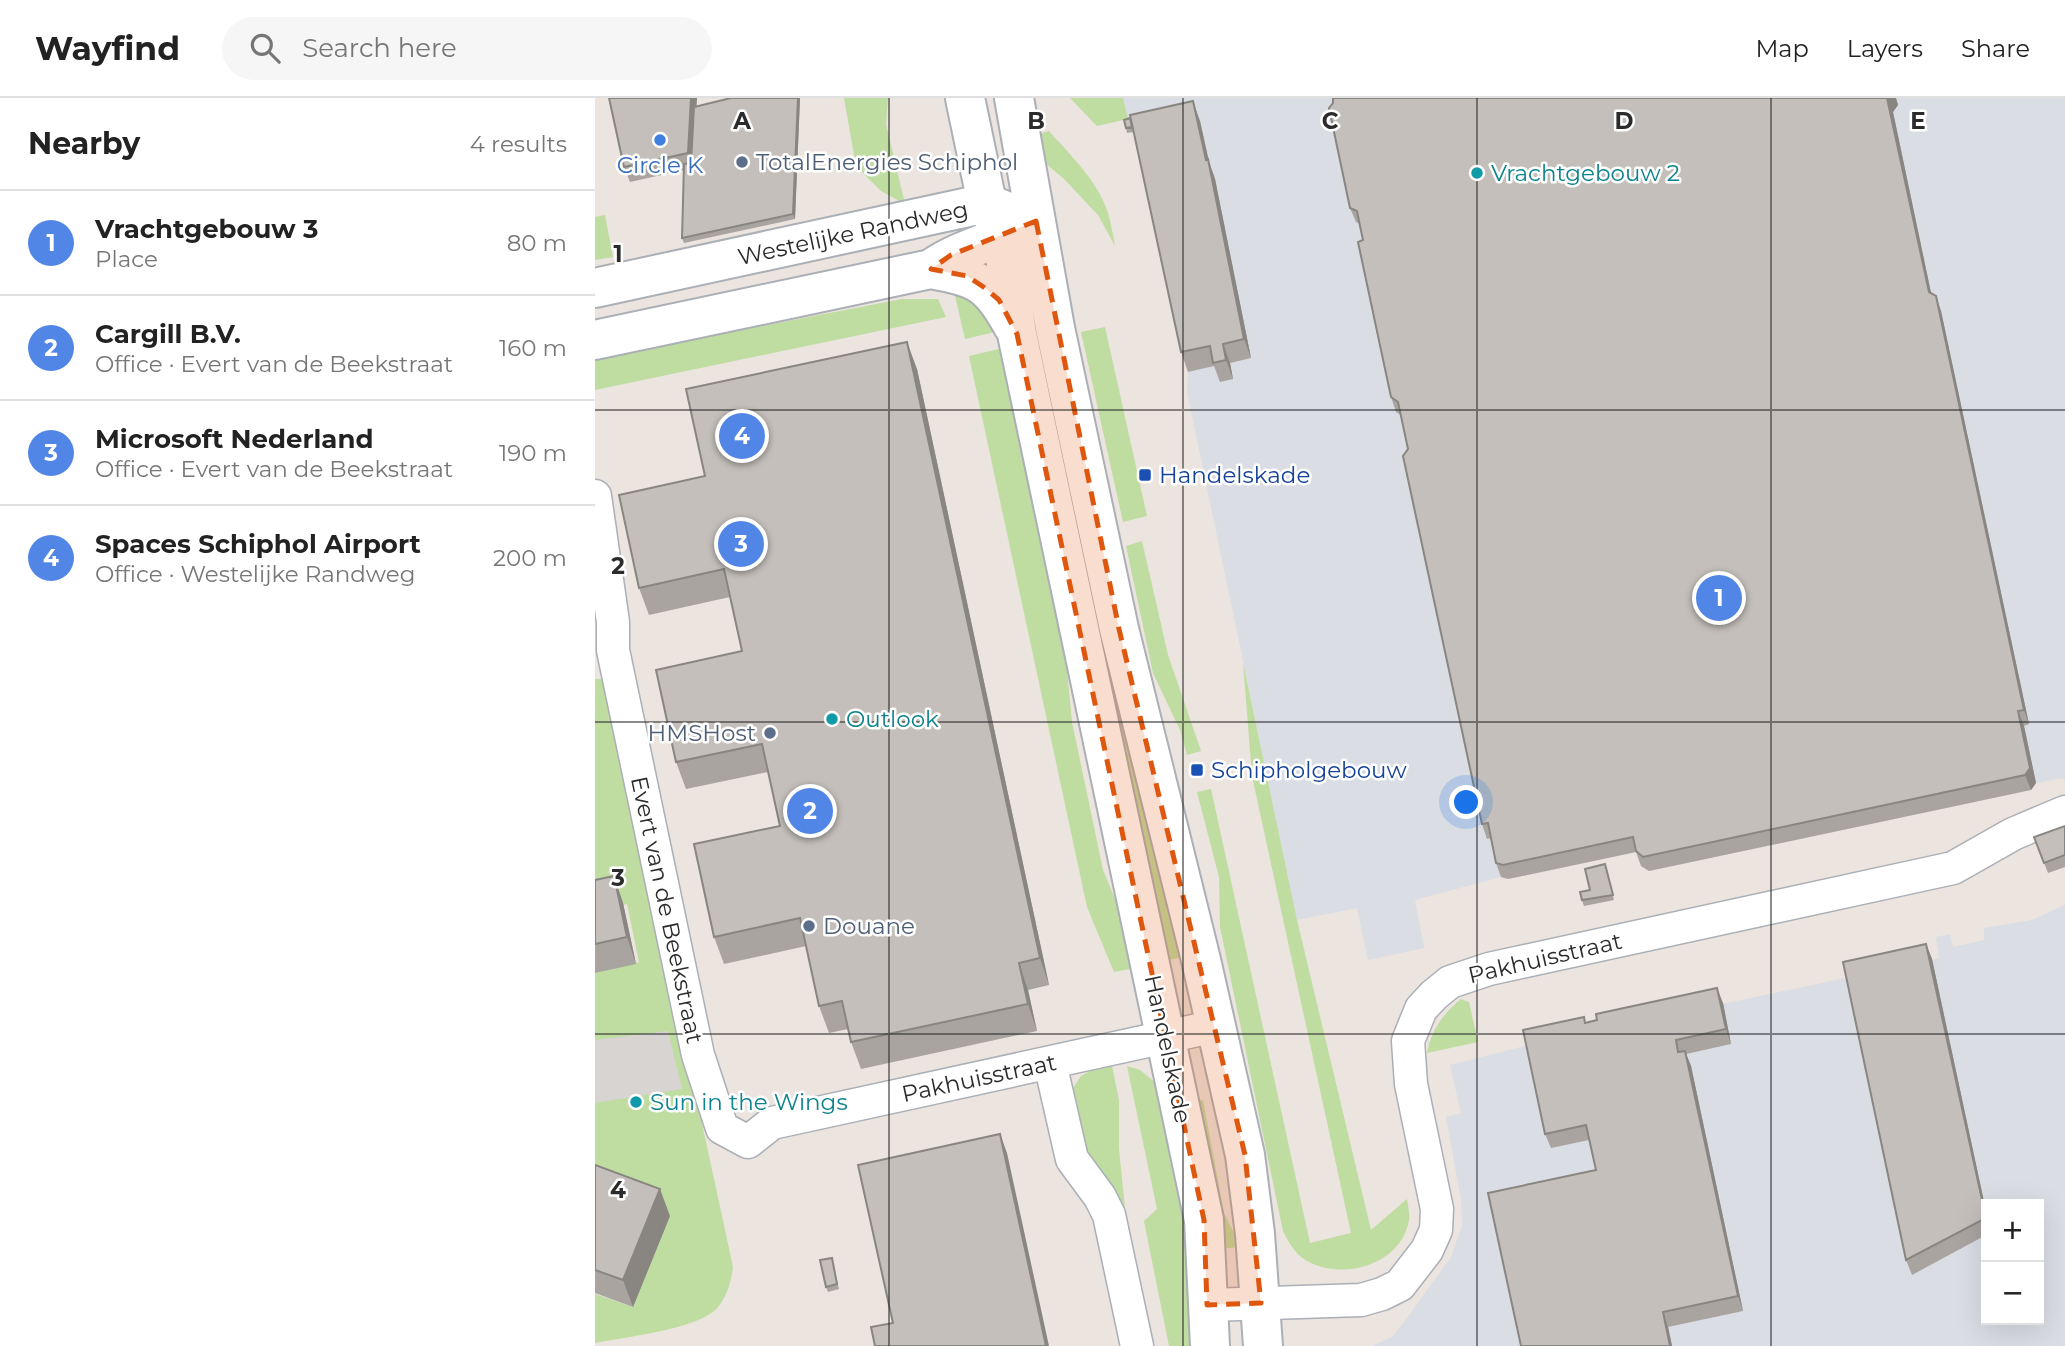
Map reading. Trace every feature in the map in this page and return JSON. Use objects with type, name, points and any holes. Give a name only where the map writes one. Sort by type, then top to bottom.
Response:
[{"type":"street","name":"Handelskade","points":[[965,98],[994,221],[1204,1220],[1209,1346]]},
{"type":"street","points":[[1014,98],[1055,328],[1119,629],[1245,1155],[1263,1346]]},
{"type":"street","name":"Westelijke Randweg","points":[[595,288],[994,221],[1036,221]]},
{"type":"street","name":"Westelijke Randweg","points":[[595,340],[930,269],[994,221]]},
{"type":"street","name":"Westelijke Randweg","points":[[930,269],[967,276],[985,288],[999,300],[1017,334]]},
{"type":"street","name":"Evert van de Beekstraat","points":[[595,496],[613,622],[613,650],[698,1055],[722,1128],[748,1142]]},
{"type":"street","name":"Pakhuisstraat","points":[[1207,1305],[1361,1300],[1400,1285],[1427,1250],[1436,1230],[1437,1209],[1411,1084],[1408,1041],[1421,1009],[1450,982],[1489,968],[1933,873],[1953,867],[2013,834],[2065,812]]},
{"type":"street","name":"Pakhuisstraat","points":[[748,1142],[772,1123],[1216,1026]]},
{"type":"street","points":[[1050,1062],[1072,1159],[1100,1197],[1109,1215],[1137,1346]]},
{"type":"highlighted area","points":[[1036,221],[1119,629],[1245,1155],[1261,1303],[1207,1305],[1204,1220],[1017,334],[999,300],[985,288],[967,276],[931,269],[951,255]]},
{"type":"shaded area","points":[[1123,98],[2065,98],[2065,782],[2063,778],[2036,783],[2031,790],[1649,871],[1641,866],[1638,852],[1508,879],[1501,877],[1415,900],[1424,948],[1368,960],[1357,908],[1297,920],[1187,392],[1188,372],[1137,134],[1129,124]]},
{"type":"shaded area","points":[[2065,905],[2065,1346],[1372,1346],[1392,1337],[1401,1326],[1451,1257],[1462,1225],[1461,1200],[1446,1117],[1461,1113],[1450,1065],[1529,1045],[1939,958],[1936,937],[1950,934],[1953,947],[1984,940],[1984,928],[2032,920]]},
{"type":"shaded area","points":[[668,1031],[682,1089],[595,1103],[595,1040]]},
{"type":"green space","points":[[844,98],[888,98],[886,124],[905,204],[881,191],[856,166]]},
{"type":"green space","points":[[1070,98],[1123,98],[1128,119],[1097,126]]},
{"type":"green space","points":[[1049,131],[1098,190],[1108,213],[1115,246],[1098,215],[1064,179],[1039,158],[1030,137]]},
{"type":"green space","points":[[605,215],[613,257],[595,260],[595,217]]},
{"type":"green space","points":[[953,287],[964,291],[999,331],[965,339]]},
{"type":"green space","points":[[902,299],[938,299],[946,317],[595,390],[595,358]]},
{"type":"green space","points":[[1105,327],[1147,516],[1123,522],[1081,332]]},
{"type":"green space","points":[[1041,341],[1185,957],[1163,961],[1032,342]]},
{"type":"green space","points":[[1003,348],[1063,629],[1072,722],[1103,870],[1127,928],[1134,968],[1114,972],[1087,907],[969,356]]},
{"type":"green space","points":[[1142,541],[1168,655],[1201,751],[1187,755],[1180,730],[1153,673],[1126,546]]},
{"type":"green space","points":[[1243,662],[1297,920],[1371,1230],[1407,1199],[1409,1220],[1396,1247],[1371,1264],[1356,1268],[1325,1268],[1311,1263],[1294,1250],[1283,1231],[1220,927],[1219,877],[1197,792],[1211,789],[1310,1243],[1351,1233],[1252,776]]},
{"type":"green space","points":[[595,679],[606,679],[733,1267],[724,1298],[709,1315],[679,1326],[595,1343],[595,1294],[633,1307],[595,1193],[595,973],[639,962],[627,904],[595,911]]},
{"type":"green space","points":[[1461,999],[1469,1002],[1478,1042],[1427,1053],[1431,1037],[1439,1023]]},
{"type":"green space","points":[[1112,1066],[1119,1100],[1119,1149],[1129,1248],[1086,1162],[1070,1101],[1073,1088],[1081,1076]]},
{"type":"green space","points":[[1127,1066],[1140,1070],[1156,1083],[1171,1137],[1187,1237],[1194,1346],[1169,1346],[1144,1221],[1157,1209]]},
{"type":"green space","points":[[1203,1100],[1224,1213],[1241,1247],[1217,1249],[1194,1102]]},
{"type":"building","points":[[609,98],[691,98],[688,153],[624,167]]},
{"type":"building","points":[[731,98],[798,98],[793,214],[682,238],[684,164],[691,163],[694,107]]},
{"type":"building","points":[[1333,98],[1887,98],[1929,292],[1936,296],[2024,710],[2018,711],[2030,768],[2025,775],[1643,857],[1636,851],[1633,837],[1503,865],[1496,863],[1488,823],[1482,824],[1403,456],[1408,449],[1398,402],[1391,397],[1358,242],[1363,240],[1357,211],[1350,208],[1329,108]]},
{"type":"building","points":[[1193,101],[1206,160],[1208,159],[1244,339],[1223,344],[1226,360],[1213,363],[1210,346],[1181,352],[1130,115]]},
{"type":"building","points":[[1130,118],[1132,127],[1126,128],[1124,120]]},
{"type":"building","name":"Outlook","points":[[907,342],[1040,958],[1019,963],[1028,1004],[851,1042],[842,1001],[819,1006],[800,918],[714,937],[694,844],[780,826],[762,744],[676,762],[656,670],[742,651],[724,569],[639,588],[619,495],[705,476],[686,389]]},
{"type":"building","points":[[2065,826],[2065,855],[2044,863],[2034,837]]},
{"type":"building","points":[[1605,864],[1613,895],[1582,900],[1580,892],[1590,890],[1585,869]]},
{"type":"building","points":[[614,876],[627,937],[595,944],[595,880]]},
{"type":"building","points":[[1926,944],[1982,1199],[1981,1221],[1906,1260],[1843,962]]},
{"type":"building","points":[[1717,988],[1726,1029],[1676,1040],[1678,1052],[1685,1051],[1738,1296],[1663,1312],[1670,1346],[1521,1346],[1488,1193],[1596,1170],[1586,1125],[1545,1134],[1523,1030],[1584,1017],[1585,1023],[1597,1020],[1596,1014]]},
{"type":"building","points":[[1000,1134],[1046,1346],[875,1346],[871,1327],[893,1323],[858,1165]]},
{"type":"building","points":[[595,1165],[660,1189],[623,1280],[595,1270]]},
{"type":"building","points":[[832,1258],[837,1284],[826,1287],[820,1260]]},
{"type":"place","name":"Circle K","points":[[660,140]]},
{"type":"place","name":"TotalEnergies Schiphol","points":[[742,162]]},
{"type":"place","name":"Vrachtgebouw 2","points":[[1477,173]]},
{"type":"place","name":"Spaces Schiphol Airport","points":[[742,436]]},
{"type":"place","name":"Handelskade","points":[[1145,475]]},
{"type":"place","name":"Microsoft Nederland","points":[[741,544]]},
{"type":"place","name":"Vrachtgebouw 3","points":[[1719,598]]},
{"type":"place","name":"Outlook","points":[[832,719]]},
{"type":"place","name":"HMSHost","points":[[770,733]]},
{"type":"place","name":"Schipholgebouw","points":[[1197,770]]},
{"type":"place","name":"Cargill B.V.","points":[[810,811]]},
{"type":"place","name":"Douane","points":[[809,926]]},
{"type":"place","name":"Sun in the Wings","points":[[636,1102]]}]
